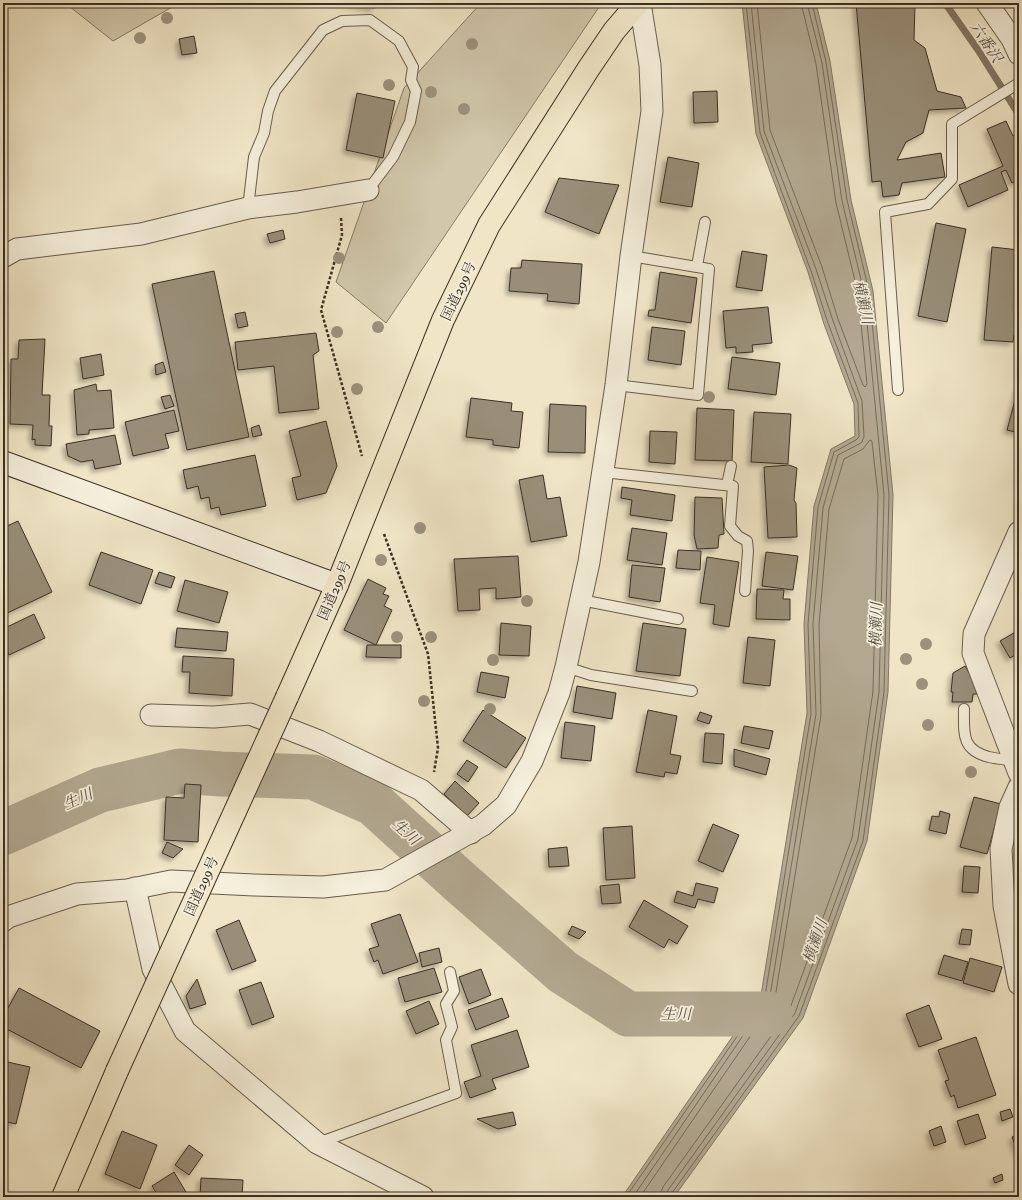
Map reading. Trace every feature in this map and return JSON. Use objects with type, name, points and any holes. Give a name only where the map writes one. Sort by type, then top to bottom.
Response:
[{"type":"highway","name":"国道299号","points":[[63,1197],[118,1071],[337,585],[444,320],[489,226],[589,68],[614,31],[639,3]]},
{"type":"street","points":[[3,921],[8,917],[77,894],[135,888],[171,881],[323,887],[385,880],[471,833],[483,825],[506,805],[532,761],[559,693],[581,600],[588,562],[616,385],[631,256],[652,111],[650,65],[639,3]]},
{"type":"street","points":[[987,3],[1012,39],[1019,54]]},
{"type":"street","points":[[3,256],[18,249],[141,234],[248,208],[297,202],[368,190]]},
{"type":"street","points":[[3,462],[337,585]]},
{"type":"street","points":[[1016,767],[973,653],[974,634],[1019,532]]},
{"type":"street","points":[[151,715],[214,717],[250,714],[319,741],[420,790],[471,833]]},
{"type":"street","points":[[1019,787],[1010,807],[1001,849],[1004,906],[1019,984]]},
{"type":"street","points":[[135,888],[153,969],[185,1031],[317,1143],[423,1197]]},
{"type":"lane","points":[[248,208],[254,157],[264,133],[268,111],[275,91],[323,30],[342,21],[370,20],[399,41],[413,67],[411,80],[416,90],[410,122],[393,157],[368,190]]},
{"type":"lane","points":[[898,390],[885,212],[928,204],[952,179],[952,124],[1019,83]]},
{"type":"lane","points":[[697,266],[705,222]]},
{"type":"lane","points":[[616,385],[698,395],[709,269],[631,256]]},
{"type":"lane","points":[[727,485],[731,466]]},
{"type":"lane","points":[[602,472],[732,486],[730,526],[738,536],[747,541],[748,551],[745,591]]},
{"type":"lane","points":[[581,600],[678,619]]},
{"type":"lane","points":[[566,667],[591,675],[692,691]]},
{"type":"lane","points":[[964,709],[964,733],[968,745],[980,754],[1003,761],[1016,767]]},
{"type":"lane","points":[[317,1143],[456,1093],[446,1040],[452,1027],[446,1004],[454,991],[450,972]]},
{"type":"path","points":[[338,195],[342,235],[321,310],[362,457]]},
{"type":"path","points":[[383,531],[428,654],[438,748],[430,797]]},
{"type":"shaded area","points":[[73,3],[179,3],[113,41],[69,6]]},
{"type":"shaded area","points":[[481,3],[603,3],[386,323],[336,282],[404,88]]},
{"type":"water","name":"横瀬川","points":[[742,3],[816,3],[830,61],[851,200],[873,291],[893,495],[888,692],[867,841],[803,1018],[674,1197],[622,1197],[761,995],[807,713],[804,624],[814,506],[831,449],[855,436],[854,404],[824,324],[808,272],[756,134]]},
{"type":"building","points":[[345,3],[375,3],[374,8]]},
{"type":"building","points":[[856,3],[915,3],[914,40],[925,48],[937,91],[961,97],[966,108],[929,110],[923,133],[906,142],[897,160],[941,153],[945,177],[902,183],[899,195],[883,197],[881,181],[872,182]]},
{"type":"building","points":[[194,36],[197,53],[182,55],[179,39]]},
{"type":"building","points":[[717,91],[718,122],[694,123],[693,92]]},
{"type":"building","points":[[357,93],[395,101],[383,158],[346,150]]},
{"type":"building","points":[[1006,121],[1013,136],[1019,134],[1019,179],[1012,183],[1006,170],[1001,172],[1008,190],[968,207],[959,185],[1003,166],[987,129]]},
{"type":"building","points":[[668,157],[699,163],[692,207],[660,202]]},
{"type":"building","points":[[559,178],[619,185],[599,234],[545,212]]},
{"type":"building","points":[[936,223],[966,229],[947,322],[918,316]]},
{"type":"building","points":[[283,230],[285,239],[270,243],[267,234]]},
{"type":"building","points":[[992,247],[1019,250],[1019,336],[1014,335],[1013,342],[984,340]]},
{"type":"building","points":[[742,251],[767,255],[762,291],[736,287]]},
{"type":"building","points":[[522,260],[582,264],[579,304],[547,301],[548,294],[509,291],[511,268],[521,268]]},
{"type":"building","points":[[214,271],[249,437],[187,450],[152,284]]},
{"type":"building","points":[[660,272],[697,278],[691,323],[648,316],[649,310],[655,310]]},
{"type":"building","points":[[768,307],[772,343],[752,345],[753,352],[736,353],[736,347],[726,348],[723,311]]},
{"type":"building","points":[[245,312],[248,326],[238,328],[235,314]]},
{"type":"building","points":[[652,327],[685,331],[681,365],[648,360]]},
{"type":"building","points":[[316,333],[319,351],[313,355],[319,409],[279,413],[274,366],[238,370],[235,342]]},
{"type":"building","points":[[45,339],[42,395],[50,395],[49,426],[52,426],[51,446],[35,445],[35,439],[32,440],[33,425],[10,424],[11,359],[18,359],[19,340]]},
{"type":"building","points":[[101,354],[104,375],[83,379],[80,358]]},
{"type":"building","points":[[732,357],[780,363],[776,395],[728,389]]},
{"type":"building","points":[[163,362],[166,372],[156,375],[155,365]]},
{"type":"building","points":[[96,384],[97,391],[111,390],[114,428],[89,430],[89,434],[77,435],[74,390]]},
{"type":"building","points":[[1019,385],[1019,433],[1007,430]]},
{"type":"building","points":[[170,395],[174,406],[165,409],[161,397]]},
{"type":"building","points":[[471,398],[512,403],[511,411],[523,412],[519,448],[493,445],[493,440],[466,437]]},
{"type":"building","points":[[550,404],[586,406],[585,453],[548,452]]},
{"type":"building","points":[[697,408],[734,410],[732,461],[695,460]]},
{"type":"building","points":[[174,410],[179,431],[165,434],[169,448],[133,456],[125,422]]},
{"type":"building","points":[[754,412],[791,414],[788,464],[751,462]]},
{"type":"building","points":[[326,421],[337,466],[326,493],[297,500],[292,478],[301,476],[289,431]]},
{"type":"building","points":[[259,425],[262,435],[253,437],[251,428]]},
{"type":"building","points":[[650,431],[677,432],[675,464],[649,462]]},
{"type":"building","points":[[115,435],[121,464],[95,469],[93,460],[81,462],[68,456],[66,444]]},
{"type":"building","points":[[255,455],[266,506],[221,515],[219,507],[211,509],[209,497],[201,499],[198,486],[187,489],[183,470]]},
{"type":"building","points":[[789,465],[797,468],[794,500],[796,503],[797,537],[768,538],[764,467]]},
{"type":"building","points":[[543,475],[547,499],[560,497],[567,536],[531,542],[519,480]]},
{"type":"building","points":[[622,487],[675,495],[672,521],[630,515],[632,500],[621,498]]},
{"type":"building","points":[[695,497],[722,498],[724,534],[719,535],[718,548],[697,549],[694,535]]},
{"type":"building","points":[[18,521],[52,592],[3,615],[3,528]]},
{"type":"building","points":[[632,528],[667,533],[662,565],[627,560]]},
{"type":"building","points":[[678,550],[701,551],[700,570],[676,568]]},
{"type":"building","points":[[101,552],[153,570],[141,604],[89,585]]},
{"type":"building","points":[[766,552],[798,556],[793,590],[762,586]]},
{"type":"building","points":[[518,556],[521,597],[496,599],[496,588],[479,589],[480,610],[458,611],[454,559]]},
{"type":"building","points":[[707,557],[739,562],[729,627],[713,624],[715,605],[700,603]]},
{"type":"building","points":[[632,565],[665,568],[660,602],[629,597]]},
{"type":"building","points":[[159,572],[175,577],[171,588],[155,583]]},
{"type":"building","points":[[368,579],[386,588],[383,594],[389,596],[384,606],[392,610],[376,645],[344,630]]},
{"type":"building","points":[[185,580],[228,592],[219,623],[177,611]]},
{"type":"building","points":[[757,589],[784,590],[783,599],[790,599],[790,620],[756,619]]},
{"type":"building","points":[[34,614],[45,638],[9,655],[3,642],[3,629]]},
{"type":"building","points":[[501,623],[531,626],[529,656],[499,655]]},
{"type":"building","points":[[643,623],[686,629],[680,676],[636,671]]},
{"type":"building","points":[[177,628],[228,632],[226,651],[175,647]]},
{"type":"building","points":[[1019,630],[1019,653],[1010,658],[1000,641]]},
{"type":"building","points":[[748,637],[775,640],[770,686],[743,683]]},
{"type":"building","points":[[367,645],[401,645],[401,658],[366,657]]},
{"type":"building","points":[[183,656],[234,659],[232,696],[189,693],[190,672],[182,672]]},
{"type":"building","points":[[965,666],[979,689],[978,694],[973,694],[972,702],[952,702],[953,692],[951,692],[953,673]]},
{"type":"building","points":[[481,672],[509,677],[505,698],[477,692]]},
{"type":"building","points":[[577,686],[616,693],[612,719],[573,712]]},
{"type":"building","points":[[483,710],[526,738],[506,768],[463,741]]},
{"type":"building","points":[[648,710],[677,716],[670,754],[681,756],[677,774],[665,772],[664,777],[636,772]]},
{"type":"building","points":[[700,712],[712,716],[709,724],[697,720]]},
{"type":"building","points":[[565,722],[595,726],[591,761],[561,758]]},
{"type":"building","points":[[744,726],[773,731],[769,749],[741,743]]},
{"type":"building","points":[[705,733],[724,734],[722,764],[703,762]]},
{"type":"building","points":[[734,749],[770,759],[766,775],[734,766]]},
{"type":"building","points":[[467,760],[478,767],[468,782],[457,774]]},
{"type":"building","points":[[455,781],[479,803],[467,816],[444,794]]},
{"type":"building","points":[[185,784],[201,785],[198,842],[164,840],[166,797],[184,798]]},
{"type":"building","points":[[974,797],[1001,804],[987,854],[960,847]]},
{"type":"building","points":[[940,811],[950,814],[946,834],[929,830],[932,816],[939,817]]},
{"type":"building","points":[[713,824],[739,835],[723,872],[698,861]]},
{"type":"building","points":[[632,826],[635,878],[606,880],[603,828]]},
{"type":"building","points":[[167,842],[183,849],[173,858],[162,853]]},
{"type":"building","points":[[567,847],[569,866],[549,867],[548,849]]},
{"type":"building","points":[[1019,847],[1019,871],[1015,848]]},
{"type":"building","points":[[964,866],[980,867],[978,893],[962,892]]},
{"type":"building","points":[[696,883],[718,888],[714,903],[698,899],[695,908],[674,902],[677,891],[693,896]]},
{"type":"building","points":[[619,884],[621,903],[602,904],[600,886]]},
{"type":"building","points":[[644,900],[688,926],[677,944],[669,939],[664,948],[629,927]]},
{"type":"building","points":[[400,914],[418,962],[383,974],[378,960],[374,962],[369,949],[379,946],[371,924]]},
{"type":"building","points":[[239,920],[256,961],[232,970],[216,930]]},
{"type":"building","points":[[572,926],[586,932],[579,939],[568,934]]},
{"type":"building","points":[[962,929],[972,930],[970,945],[959,944]]},
{"type":"building","points":[[439,948],[442,962],[422,967],[419,953]]},
{"type":"building","points":[[944,955],[968,962],[962,981],[938,974]]},
{"type":"building","points":[[970,958],[1002,967],[994,992],[963,983]]},
{"type":"building","points":[[434,968],[442,992],[405,1002],[398,978]]},
{"type":"building","points":[[481,969],[491,995],[469,1004],[459,977]]},
{"type":"building","points":[[197,979],[206,1004],[190,1009],[186,996]]},
{"type":"building","points":[[261,982],[274,1017],[252,1025],[239,990]]},
{"type":"building","points":[[19,988],[100,1031],[81,1068],[3,1027],[3,1017]]},
{"type":"building","points":[[502,998],[509,1017],[476,1030],[468,1010]]},
{"type":"building","points":[[429,1001],[439,1024],[416,1034],[406,1011]]},
{"type":"building","points":[[929,1005],[942,1039],[919,1047],[906,1014]]},
{"type":"building","points":[[517,1030],[529,1067],[492,1079],[496,1089],[470,1098],[464,1082],[481,1076],[471,1045]]},
{"type":"building","points":[[976,1037],[996,1095],[958,1108],[954,1095],[951,1097],[945,1081],[949,1080],[938,1050]]},
{"type":"building","points":[[3,1061],[30,1067],[16,1124],[3,1121]]},
{"type":"building","points":[[1010,1109],[1013,1117],[1002,1121],[1000,1112]]},
{"type":"building","points":[[513,1112],[516,1125],[498,1129],[477,1119]]},
{"type":"building","points":[[978,1114],[986,1138],[965,1145],[957,1121]]},
{"type":"building","points":[[941,1126],[946,1142],[934,1146],[929,1131]]},
{"type":"building","points":[[122,1131],[157,1145],[140,1189],[105,1174]]},
{"type":"building","points":[[1019,1134],[1019,1155],[1012,1137]]},
{"type":"building","points":[[189,1145],[203,1155],[189,1175],[175,1165]]},
{"type":"building","points":[[174,1172],[189,1197],[159,1197],[152,1186]]},
{"type":"building","points":[[1002,1174],[1003,1180],[995,1183],[993,1178]]},
{"type":"building","points":[[201,1178],[243,1180],[242,1197],[200,1197]]},
{"type":"waterway","name":"六番沢","points":[[945,3],[978,50],[1019,115]]},
{"type":"waterway","name":"生川","points":[[3,833],[100,790],[180,771],[313,777],[373,803],[460,882],[563,972],[628,1014],[770,1014]]}]
